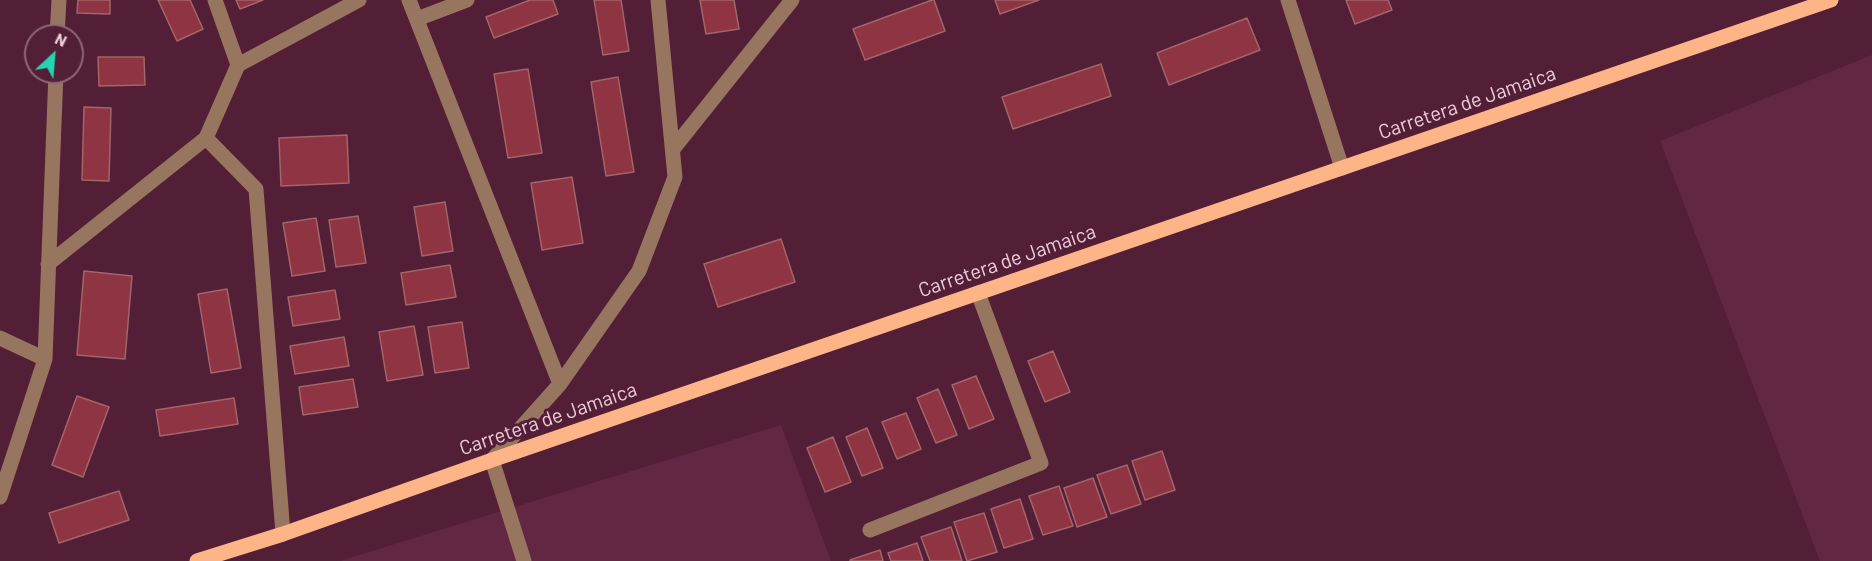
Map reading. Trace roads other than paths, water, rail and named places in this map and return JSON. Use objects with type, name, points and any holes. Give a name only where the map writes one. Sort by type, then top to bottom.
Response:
[{"type":"main road","name":"Carretera de Jamaica","points":[[197,561],[283,534],[492,460],[1832,0]]},
{"type":"street","points":[[58,24],[59,0]]},
{"type":"street","points":[[215,0],[238,65]]},
{"type":"street","points":[[48,264],[206,138],[238,65],[359,0]]},
{"type":"street","points":[[409,0],[560,384]]},
{"type":"street","points":[[417,19],[467,0]]},
{"type":"street","points":[[524,561],[492,460],[560,384],[639,272],[675,177],[658,0]]},
{"type":"street","points":[[673,149],[792,0]]},
{"type":"street","points":[[1288,0],[1342,168]]},
{"type":"street","points":[[0,497],[45,359],[56,84]]},
{"type":"street","points":[[206,138],[256,189],[283,534]]},
{"type":"street","points":[[870,530],[1041,463],[978,293]]},
{"type":"street","points":[[0,338],[45,359]]}]
